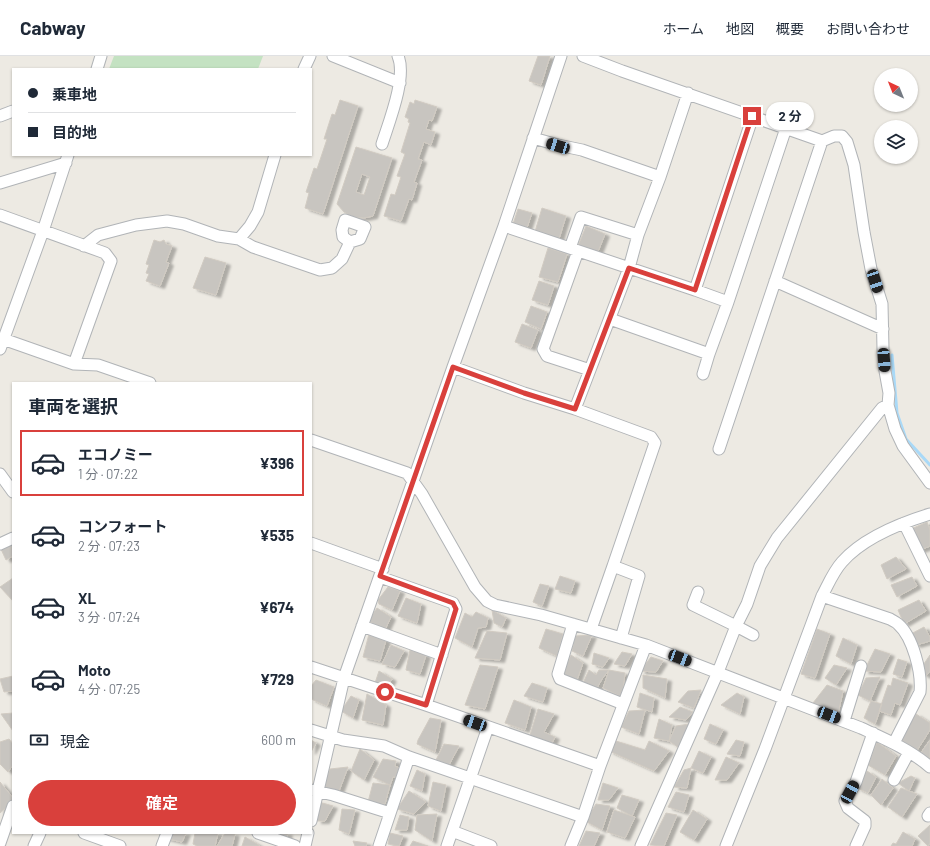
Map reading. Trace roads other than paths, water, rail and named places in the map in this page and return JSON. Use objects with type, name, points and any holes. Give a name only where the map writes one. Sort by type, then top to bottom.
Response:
[{"type":"street","points":[[97,68],[102,56]]},
{"type":"street","points":[[304,68],[310,56]]},
{"type":"street","points":[[333,56],[359,61],[400,83]]},
{"type":"street","points":[[382,144],[400,83],[401,70],[398,56]]},
{"type":"street","points":[[312,811],[314,791],[331,737],[344,678],[504,226],[561,56]]},
{"type":"street","points":[[583,56],[822,141],[834,136],[842,136],[847,142],[854,165],[871,269],[882,304],[885,372],[889,394],[888,405],[895,429],[903,446],[930,483]]},
{"type":"street","points":[[575,409],[629,268],[638,235],[660,177],[688,93]]},
{"type":"street","points":[[0,116],[12,111]]},
{"type":"street","points":[[695,290],[752,116]]},
{"type":"street","points":[[703,374],[786,128]]},
{"type":"street","points":[[533,138],[558,146],[582,150],[660,177]]},
{"type":"street","points":[[719,449],[822,141]]},
{"type":"street","points":[[239,239],[250,226],[258,212],[275,156]]},
{"type":"street","points":[[0,183],[67,159]]},
{"type":"street","points":[[67,159],[43,231],[2,344],[74,364],[98,365],[138,381]]},
{"type":"street","points":[[0,215],[105,253],[111,261],[74,364]]},
{"type":"street","points":[[590,370],[547,356],[542,350],[574,249],[581,217],[638,235]]},
{"type":"street","points":[[84,246],[98,235],[136,225],[166,221],[184,224],[218,236],[239,239],[253,247],[320,270],[332,268],[342,259],[350,242]]},
{"type":"street","points":[[504,226],[728,302]]},
{"type":"street","points":[[775,281],[883,329]]},
{"type":"street","points":[[610,319],[710,354]]},
{"type":"street","points":[[453,367],[651,437],[656,443],[591,629]]},
{"type":"street","points":[[641,846],[718,672],[736,626],[747,604],[760,566],[777,538],[882,408],[888,405]]},
{"type":"street","points":[[312,440],[407,473],[422,494],[475,587],[487,601],[495,605],[541,615],[646,645],[873,733],[894,743],[930,767]]},
{"type":"street","points":[[0,474],[12,491]]},
{"type":"street","points":[[726,846],[822,596],[832,578],[842,562],[872,538],[904,523],[930,514]]},
{"type":"street","points":[[904,523],[930,576]]},
{"type":"street","points":[[0,544],[12,538]]},
{"type":"street","points":[[312,543],[453,603],[456,609],[426,705]]},
{"type":"street","points":[[613,566],[639,576],[621,638]]},
{"type":"street","points":[[698,592],[693,605],[753,635]]},
{"type":"street","points":[[822,596],[890,619],[898,624],[906,634],[917,662],[921,683],[920,692],[894,743]]},
{"type":"street","points":[[574,624],[558,674],[560,680],[624,704]]},
{"type":"street","points":[[362,626],[442,655]]},
{"type":"street","points":[[571,846],[646,645]]},
{"type":"street","points":[[312,666],[600,766]]},
{"type":"street","points":[[844,721],[861,666]]},
{"type":"street","points":[[447,846],[488,727]]},
{"type":"street","points":[[312,730],[343,740],[384,746],[409,757],[583,817]]},
{"type":"street","points":[[856,846],[865,826],[865,822],[848,808],[845,802],[856,782],[873,733]]},
{"type":"street","points":[[894,780],[909,752]]},
{"type":"street","points":[[379,846],[409,757]]},
{"type":"street","points":[[314,791],[333,794],[390,813]]},
{"type":"street","points":[[2,842],[12,809]]},
{"type":"street","points":[[452,831],[491,846]]},
{"type":"street","points":[[34,846],[40,834]]},
{"type":"street","points":[[87,834],[120,846]]},
{"type":"street","points":[[162,846],[167,834]]},
{"type":"street","points":[[261,834],[295,846]]},
{"type":"street","points":[[305,846],[308,834]]},
{"type":"waterway","points":[[892,355],[897,413],[906,439],[930,465]]}]
